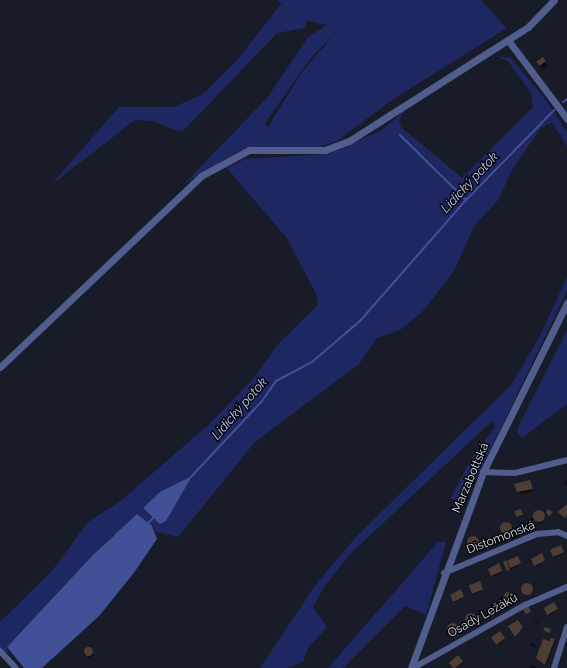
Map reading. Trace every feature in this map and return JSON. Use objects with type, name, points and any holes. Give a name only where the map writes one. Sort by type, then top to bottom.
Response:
[{"type":"street","points":[[0,367],[201,176],[249,150],[325,150],[349,141],[528,27],[554,0]]},
{"type":"street","points":[[508,40],[567,119]]},
{"type":"street","name":"Marzabottská","points":[[412,668],[444,573],[483,472],[567,303]]},
{"type":"street","points":[[483,472],[515,473],[567,460]]},
{"type":"street","name":"Distomonská","points":[[444,573],[537,534],[558,532],[567,536]]},
{"type":"street","name":"Osady Ležáků","points":[[412,668],[525,605],[567,588]]},
{"type":"street","points":[[554,668],[567,627]]},
{"type":"street","points":[[0,651],[16,668]]},
{"type":"shaded area","points":[[277,0],[481,0],[507,28],[395,98],[337,141],[310,150],[238,152],[184,184],[267,98],[308,37],[327,25],[306,20],[305,28],[277,33],[184,130],[177,131],[153,121],[135,120],[51,185],[119,107],[174,107],[203,94],[238,59],[281,4],[287,8]],"holes":[[[337,31],[302,72],[268,127],[265,123],[310,59]]]},
{"type":"shaded area","points":[[495,56],[511,58],[546,100],[567,132],[567,146],[552,122],[541,128],[513,168],[498,200],[474,226],[454,271],[422,312],[400,330],[377,338],[359,364],[255,442],[178,537],[157,532],[152,526],[113,535],[7,647],[8,652],[4,655],[0,650],[0,622],[52,571],[88,522],[122,500],[208,425],[254,378],[278,344],[318,305],[316,293],[286,237],[227,168],[245,159],[328,154],[382,130],[405,110],[399,121],[401,127],[462,178],[533,107],[531,93],[508,61]],"holes":[[[192,476],[160,524],[143,508],[160,492]]]},
{"type":"shaded area","points":[[567,277],[567,290],[557,312],[458,516],[451,498],[471,459],[495,427],[492,421],[350,554],[324,587],[313,607],[327,627],[308,648],[303,662],[288,668],[260,668],[317,583],[356,537],[511,385],[540,336]]},
{"type":"shaded area","points":[[567,330],[567,404],[522,438],[517,433],[519,425]]},
{"type":"shaded area","points":[[438,542],[446,542],[426,615],[405,606],[343,668],[328,668]]},
{"type":"water","points":[[192,476],[166,521],[160,524],[143,508],[160,492]]},
{"type":"water","points":[[137,514],[152,526],[157,539],[133,574],[99,616],[42,668],[24,668],[7,647],[94,554]]},
{"type":"building","points":[[543,57],[546,61],[540,66],[537,62]]},
{"type":"building","points":[[530,480],[533,489],[517,492],[514,484]]},
{"type":"building","points":[[567,504],[567,515],[565,518],[558,512]]},
{"type":"building","points":[[521,509],[523,515],[516,517],[514,511]]},
{"type":"building","points":[[548,509],[553,512],[549,517],[546,512]]},
{"type":"building","points":[[539,510],[543,512],[545,516],[543,520],[539,522],[535,520],[533,516],[535,512]]},
{"type":"building","points":[[506,522],[510,524],[512,528],[510,532],[506,534],[502,532],[500,528],[502,524]]},
{"type":"building","points":[[473,536],[477,538],[479,542],[477,546],[473,548],[469,546],[467,542],[469,538]]},
{"type":"building","points":[[561,545],[564,552],[553,557],[550,550]]},
{"type":"building","points":[[542,553],[545,561],[534,566],[531,559]]},
{"type":"building","points":[[518,556],[521,563],[510,568],[507,561]]},
{"type":"building","points":[[506,560],[510,570],[507,571],[503,562]]},
{"type":"building","points":[[499,563],[502,571],[491,576],[488,569]]},
{"type":"building","points":[[480,581],[483,589],[472,594],[469,585]]},
{"type":"building","points":[[527,583],[531,585],[533,589],[531,593],[527,595],[523,593],[521,589],[523,585]]},
{"type":"building","points":[[461,589],[464,597],[453,602],[450,595]]},
{"type":"building","points":[[509,592],[513,594],[515,598],[513,602],[509,604],[505,602],[503,598],[505,594]]},
{"type":"building","points":[[554,602],[558,609],[548,615],[544,608]]},
{"type":"building","points":[[528,606],[531,611],[526,614],[523,609]]},
{"type":"building","points":[[471,613],[475,615],[477,619],[475,623],[471,625],[467,623],[465,619],[467,615]]},
{"type":"building","points":[[518,620],[523,627],[515,637],[508,626]]},
{"type":"building","points":[[453,623],[457,625],[459,629],[457,633],[453,635],[449,633],[447,629],[449,625]]},
{"type":"building","points":[[545,627],[551,629],[549,633],[543,630]]},
{"type":"building","points":[[500,631],[505,638],[496,645],[491,637]]},
{"type":"building","points":[[551,638],[555,639],[545,665],[536,658],[543,639],[550,641]]},
{"type":"building","points":[[86,647],[90,647],[92,651],[90,655],[86,655],[84,653],[84,649]]},
{"type":"building","points":[[458,655],[463,661],[455,668],[449,663]]},
{"type":"waterway","name":"Lidický potok","points":[[563,102],[567,99]]},
{"type":"waterway","name":"Lidický potok","points":[[190,478],[262,401],[276,381],[312,362],[360,321],[466,200],[554,110]]},
{"type":"waterway","points":[[400,135],[466,200]]},
{"type":"waterway","name":"Lidický potok","points":[[148,523],[155,516]]}]
